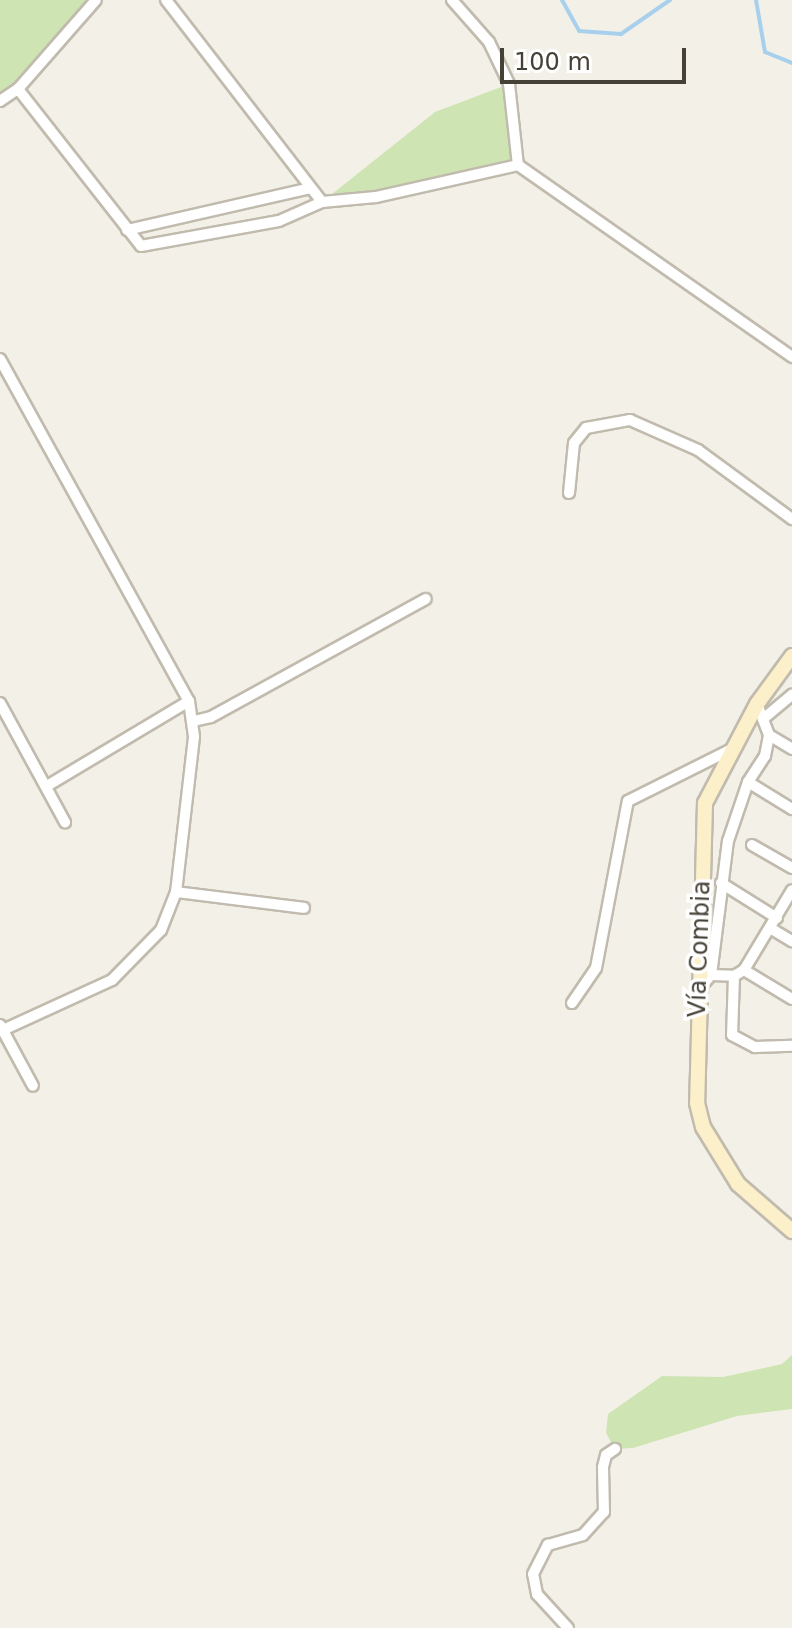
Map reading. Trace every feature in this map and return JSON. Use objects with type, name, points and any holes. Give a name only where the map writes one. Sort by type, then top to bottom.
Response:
[{"type":"main road","name":"Vía Combia","points":[[792,656],[757,704],[705,803],[697,1103],[703,1127],[738,1184],[792,1231]]},
{"type":"street","points":[[0,101],[18,89],[96,0]]},
{"type":"street","points":[[166,0],[322,202]]},
{"type":"street","points":[[452,0],[489,42],[509,84],[518,165]]},
{"type":"street","points":[[18,89],[141,246],[150,248],[279,221],[322,202],[376,197],[518,165],[792,357]]},
{"type":"street","points":[[127,230],[310,188]]},
{"type":"street","points":[[0,359],[189,701],[194,721],[176,892],[161,930],[112,980],[2,1028],[33,1086]]},
{"type":"street","points":[[569,493],[574,443],[586,428],[630,420],[698,450],[792,519]]},
{"type":"street","points":[[194,721],[211,717],[426,599]]},
{"type":"street","points":[[763,719],[792,695]]},
{"type":"street","points":[[47,786],[189,701]]},
{"type":"street","points":[[0,703],[65,822]]},
{"type":"street","points":[[699,989],[711,975],[728,841],[748,782],[765,756],[769,735],[757,704]]},
{"type":"street","points":[[769,735],[792,749]]},
{"type":"street","points":[[572,1003],[596,968],[628,801],[734,748]]},
{"type":"street","points":[[748,782],[792,809]]},
{"type":"street","points":[[752,845],[792,868]]},
{"type":"street","points":[[721,883],[777,918]]},
{"type":"street","points":[[792,890],[777,918],[739,973],[732,1035],[755,1047],[792,1046]]},
{"type":"street","points":[[176,892],[304,908]]},
{"type":"street","points":[[770,928],[792,941]]},
{"type":"street","points":[[711,975],[739,973],[792,999]]},
{"type":"street","points":[[568,1628],[537,1594],[533,1574],[548,1545],[583,1535],[604,1512],[603,1467],[606,1455],[615,1449]]},
{"type":"green space","points":[[0,0],[97,0],[0,102]]},
{"type":"green space","points":[[509,84],[518,165],[376,197],[322,202],[435,112]]},
{"type":"green space","points":[[792,1355],[792,1409],[737,1416],[633,1448],[615,1449],[606,1433],[608,1414],[662,1376],[723,1377],[782,1364]]},
{"type":"waterway","points":[[562,0],[579,31],[621,34],[670,0]]},
{"type":"waterway","points":[[756,0],[765,52],[792,63]]}]
